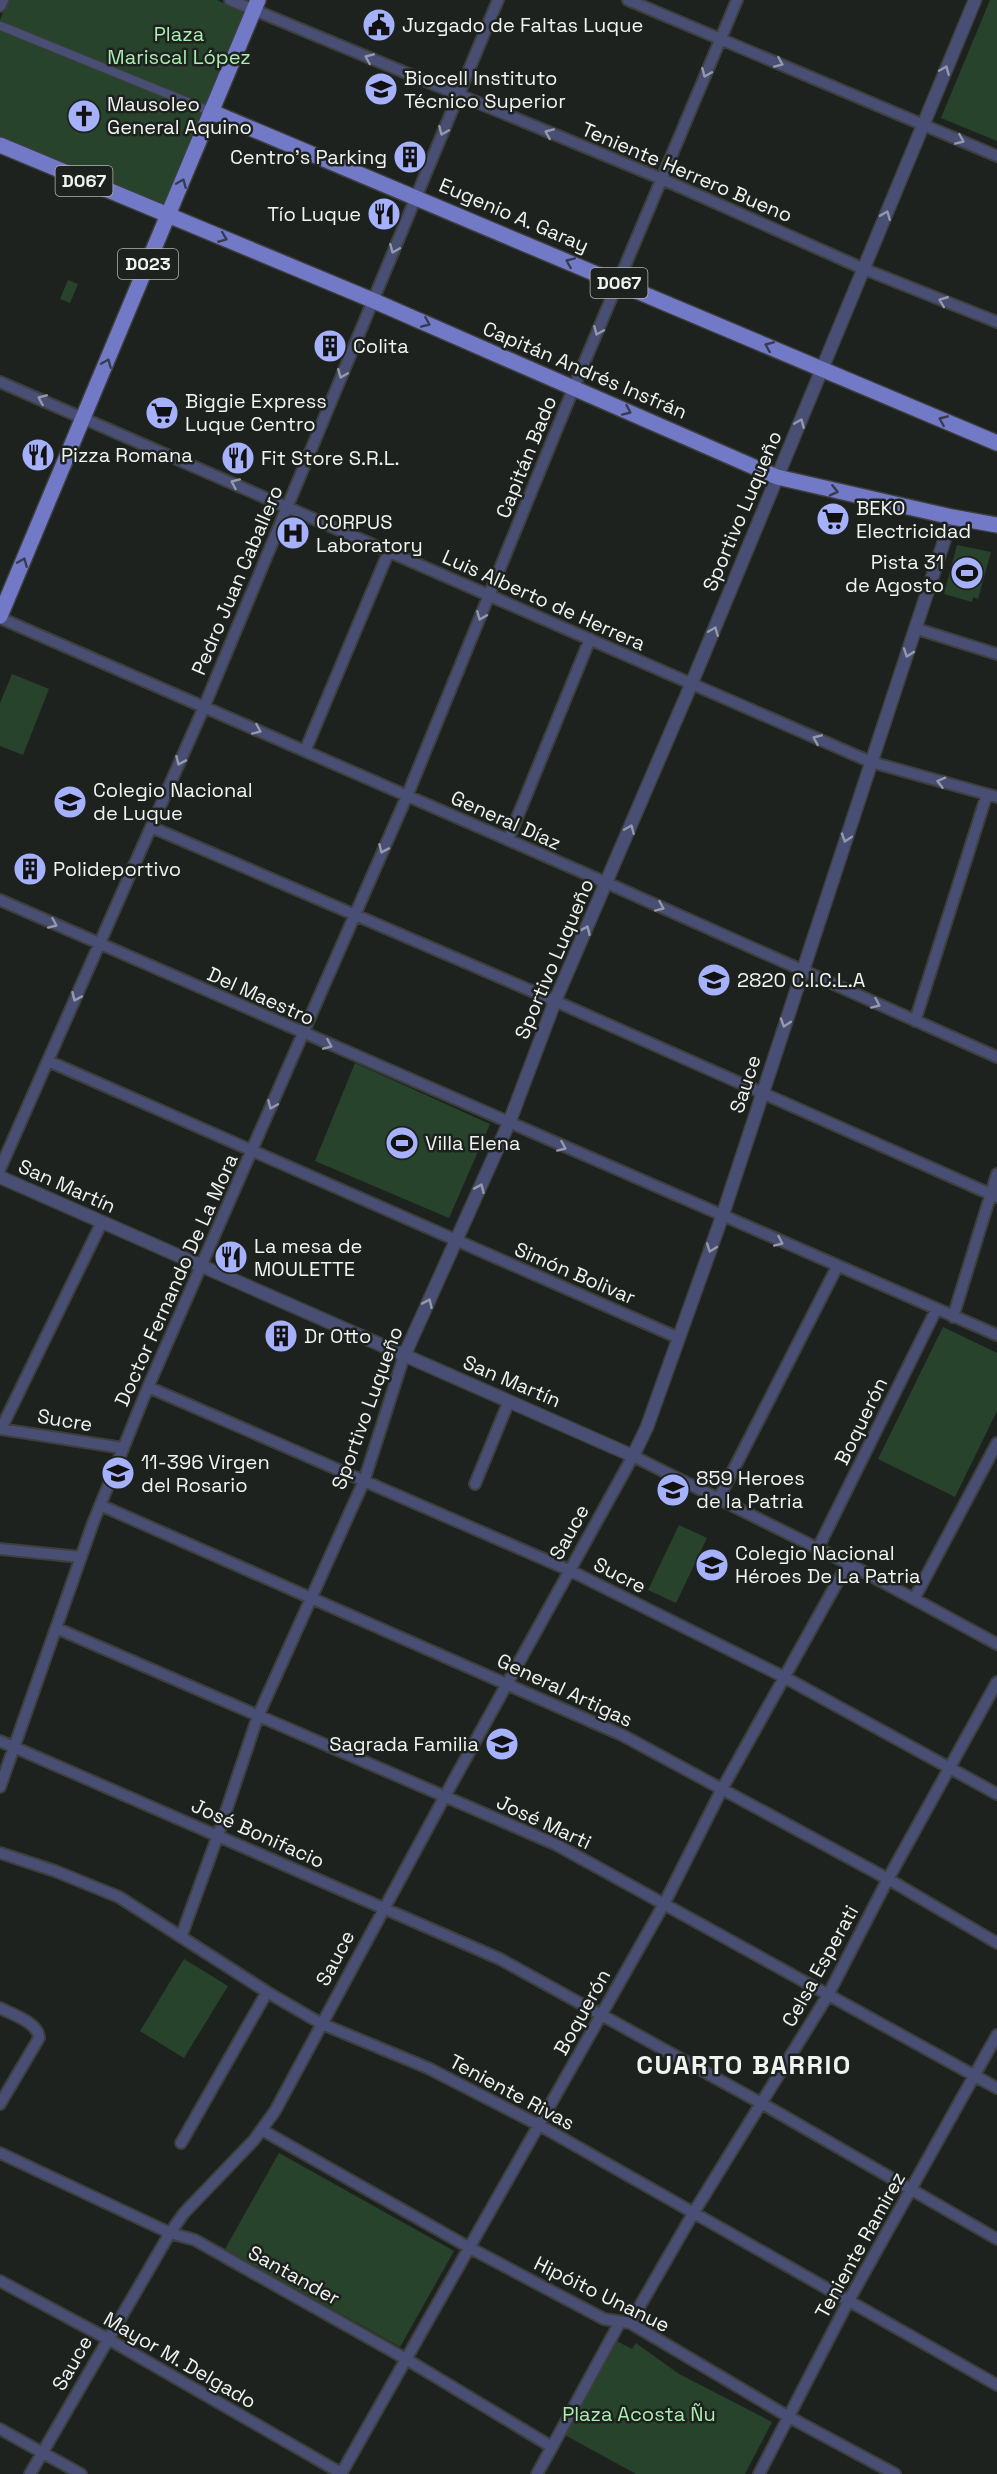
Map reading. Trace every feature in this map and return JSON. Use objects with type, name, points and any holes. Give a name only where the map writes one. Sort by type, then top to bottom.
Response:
[{"type":"main road","name":"D023","points":[[0,617],[256,5]]},
{"type":"main road","name":"Eugenio A. Garay","points":[[212,112],[997,442]]},
{"type":"main road","name":"D067","points":[[0,145],[168,216]]},
{"type":"main road","name":"Capitán Andrés Insfrán","points":[[168,216],[372,300],[777,477],[952,518],[997,524]]},
{"type":"street","points":[[0,6],[3,0]]},
{"type":"street","name":"Teniente Herrero Bueno","points":[[230,0],[256,5],[458,95],[662,179],[864,269],[997,322]]},
{"type":"street","name":"Pedro Juan Caballero","points":[[0,1169],[204,707],[498,0]]},
{"type":"street","points":[[628,0],[997,156]]},
{"type":"street","name":"Capitán Bado","points":[[407,796],[574,387],[737,0]]},
{"type":"street","name":"Sportivo Luqueño","points":[[181,1937],[258,1716],[364,1481],[404,1356],[508,1123],[555,1001],[691,685],[975,0]]},
{"type":"street","points":[[1,26],[212,112]]},
{"type":"street","name":"Luis Alberto de Herrera","points":[[0,382],[871,762],[992,796]]},
{"type":"street","name":"Sauce","points":[[30,2474],[170,2233],[184,2213],[255,2140],[275,2111],[647,1427],[722,1217],[952,518]]},
{"type":"street","points":[[304,751],[389,551]]},
{"type":"street","name":"General Díaz","points":[[0,617],[607,883],[997,1058]]},
{"type":"street","points":[[917,629],[997,654]]},
{"type":"street","points":[[508,840],[590,639]]},
{"type":"street","name":"Doctor Fernando De La Mora","points":[[0,1787],[100,1505],[148,1387],[407,796]]},
{"type":"street","points":[[915,1021],[992,796]]},
{"type":"street","points":[[151,827],[555,1001],[994,1195]]},
{"type":"street","name":"Del Maestro","points":[[0,900],[302,1034],[997,1335]]},
{"type":"street","name":"Simón Bolivar","points":[[48,1061],[679,1338]]},
{"type":"street","points":[[953,1317],[994,1195],[997,1174]]},
{"type":"street","name":"San Martín","points":[[0,1177],[633,1456],[848,1563],[997,1644]]},
{"type":"street","points":[[0,1429],[102,1222]]},
{"type":"street","points":[[719,1498],[837,1267]]},
{"type":"street","name":"Boquerón","points":[[818,1548],[933,1308]]},
{"type":"street","name":"Sucre","points":[[148,1387],[570,1570],[784,1677],[997,1794]]},
{"type":"street","points":[[475,1484],[509,1401]]},
{"type":"street","name":"Sucre","points":[[0,1429],[123,1448]]},
{"type":"street","points":[[914,1599],[997,1443]]},
{"type":"street","name":"General Artigas","points":[[100,1505],[622,1735],[888,1879],[997,1943]]},
{"type":"street","points":[[0,1549],[81,1557]]},
{"type":"street","name":"Boquerón","points":[[341,2474],[460,2260],[470,2248],[664,1904],[722,1789],[848,1563]]},
{"type":"street","name":"José Marti","points":[[56,1628],[557,1845],[997,2088]]},
{"type":"street","name":"Celsa Esperati","points":[[551,2450],[625,2323],[828,1995],[888,1879],[997,1682]]},
{"type":"street","name":"José Bonifacio","points":[[0,1740],[501,1959],[761,2103],[997,2239]]},
{"type":"street","name":"Teniente Rivas","points":[[0,1853],[55,1871],[119,1897],[267,1992],[322,2024],[428,2068],[539,2125],[997,2385]]},
{"type":"street","points":[[181,2143],[267,1992]]},
{"type":"street","points":[[0,2008],[33,2026],[39,2032],[37,2042],[0,2104]]},
{"type":"street","name":"Teniente Ramirez","points":[[759,2474],[849,2300],[997,2035]]},
{"type":"street","name":"Hipóito Unanue","points":[[262,2130],[470,2248],[604,2319],[625,2323],[789,2417],[895,2474]]},
{"type":"street","name":"Santander","points":[[0,2153],[170,2233],[195,2240],[406,2359],[551,2450]]},
{"type":"street","name":"Mayor M. Delgado","points":[[0,2281],[108,2338],[341,2474]]},
{"type":"street","points":[[0,2429],[81,2474]]},
{"type":"street","points":[[537,2474],[551,2450]]},
{"type":"green space","name":"Plaza Mariscal López","points":[[8,0],[217,0],[242,12],[244,16],[164,204],[0,139],[0,20]]},
{"type":"green space","points":[[990,0],[997,0],[997,141],[941,118]]},
{"type":"green space","points":[[68,280],[78,284],[70,303],[60,299]]},
{"type":"green space","name":"Pista 31 de Agosto","points":[[957,545],[991,552],[978,599],[973,597],[972,602],[944,594]]},
{"type":"green space","points":[[12,674],[49,689],[23,755],[0,746],[0,703]]},
{"type":"green space","name":"Villa Elena","points":[[355,1063],[490,1124],[449,1218],[315,1161]]},
{"type":"green space","points":[[943,1327],[997,1353],[997,1411],[955,1497],[878,1459]]},
{"type":"green space","points":[[679,1525],[707,1538],[676,1603],[648,1590]]},
{"type":"green space","points":[[184,1959],[228,1986],[184,2058],[140,2031]]},
{"type":"green space","points":[[279,2153],[454,2251],[400,2347],[225,2249]]},
{"type":"green space","name":"Plaza Acosta Ñu","points":[[613,2339],[632,2349],[636,2343],[679,2374],[772,2422],[745,2474],[636,2474],[563,2434]]},
{"type":"place","name":"Juzgado de Faltas Luque","points":[[379,25]]},
{"type":"place","name":"Biocell Instituto Técnico Superior","points":[[381,89]]},
{"type":"place","name":"Mausoleo General Aquino","points":[[84,116]]},
{"type":"place","name":"Centro's Parking","points":[[410,157]]},
{"type":"place","name":"Tío Luque","points":[[384,214]]},
{"type":"place","name":"Colita","points":[[330,346]]},
{"type":"place","name":"Biggie Express Luque Centro","points":[[162,413]]},
{"type":"place","name":"Pizza Romana","points":[[38,455]]},
{"type":"place","name":"Fit Store S.R.L.","points":[[238,458]]},
{"type":"place","name":"BEKO Electricidad","points":[[833,519]]},
{"type":"place","name":"CORPUS Laboratory","points":[[293,533]]},
{"type":"place","name":"Pista 31 de Agosto","points":[[967,573]]},
{"type":"place","name":"Colegio Nacional de Luque","points":[[70,802]]},
{"type":"place","name":"Polideportivo","points":[[30,869]]},
{"type":"place","name":"2820 C.I.C.L.A","points":[[714,980]]},
{"type":"place","name":"Villa Elena","points":[[402,1143]]},
{"type":"place","name":"La mesa de MOULETTE","points":[[231,1257]]},
{"type":"place","name":"Dr Otto","points":[[281,1336]]},
{"type":"place","name":"11-396 Virgen del Rosario","points":[[118,1473]]},
{"type":"place","name":"859 Heroes de la Patria","points":[[673,1490]]},
{"type":"place","name":"Colegio Nacional Héroes De La Patria","points":[[712,1565]]},
{"type":"place","name":"Sagrada Familia","points":[[502,1744]]},
{"type":"district","name":"CUARTO BARRIO","points":[[744,2065]]}]
